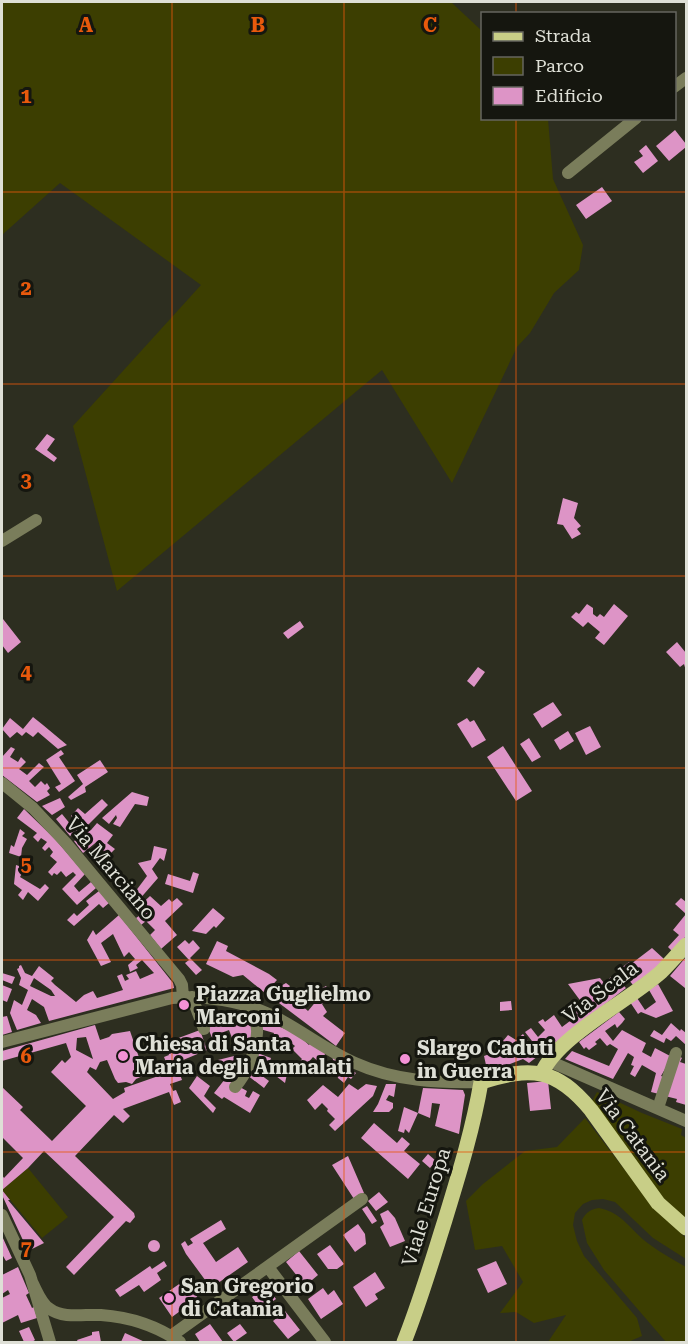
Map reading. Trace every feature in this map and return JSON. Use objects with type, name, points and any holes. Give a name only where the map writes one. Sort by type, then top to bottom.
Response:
[{"type":"main road","name":"Via Scala","points":[[545,1067],[581,1031],[661,972],[687,945]]},
{"type":"main road","points":[[481,1082],[545,1067]]},
{"type":"main road","name":"Via Catania","points":[[545,1067],[581,1098],[658,1203],[687,1228]]},
{"type":"main road","name":"Viale Europa","points":[[404,1342],[418,1307],[463,1159],[481,1082]]},
{"type":"street","points":[[568,173],[634,120]]},
{"type":"street","points":[[2,541],[36,520]]},
{"type":"street","name":"Via Marciano","points":[[2,783],[33,808],[66,843],[186,993],[204,1029]]},
{"type":"street","points":[[2,1042],[186,993],[242,1004],[255,1009],[283,1021],[348,1059],[381,1073],[426,1081],[481,1082]]},
{"type":"street","points":[[235,1087],[246,1074],[258,1031],[254,1017],[255,1009]]},
{"type":"street","points":[[658,1108],[676,1053]]},
{"type":"street","name":"Via Catania","points":[[545,1067],[658,1108],[687,1121]]},
{"type":"street","points":[[2,1215],[32,1282],[45,1305],[53,1311],[65,1314],[118,1317],[143,1323],[175,1339],[268,1267],[362,1199]]},
{"type":"street","points":[[268,1267],[325,1342]]},
{"type":"street","points":[[32,1282],[38,1310],[49,1339]]},
{"type":"street","points":[[49,1339],[50,1324],[65,1314]]},
{"type":"green space","points":[[2,2],[451,2],[481,30],[481,120],[548,120],[553,179],[583,245],[579,270],[554,293],[530,333],[517,347],[452,483],[382,370],[117,591],[73,426],[201,285],[60,183],[2,235]]},
{"type":"green space","points":[[597,1092],[682,1129],[681,1135],[686,1138],[686,1219],[660,1195],[592,1101]]},
{"type":"green space","points":[[585,1118],[654,1208],[686,1238],[686,1259],[653,1238],[615,1202],[603,1199],[592,1200],[583,1204],[575,1213],[573,1225],[584,1256],[637,1318],[642,1336],[628,1342],[548,1342],[566,1315],[534,1323],[516,1312],[500,1313],[523,1282],[502,1246],[475,1250],[466,1201],[483,1184],[525,1151],[557,1147]]},
{"type":"green space","points":[[28,1168],[68,1217],[42,1238],[2,1190]]},
{"type":"green space","points":[[599,1208],[614,1213],[649,1244],[686,1267],[686,1342],[666,1342],[604,1270],[587,1243],[582,1220],[589,1211]]},
{"type":"building","points":[[675,130],[686,147],[669,161],[656,146]]},
{"type":"building","points":[[646,145],[658,161],[643,173],[634,162],[643,156],[639,151]]},
{"type":"building","points":[[602,187],[612,201],[586,219],[576,205]]},
{"type":"building","points":[[47,434],[55,439],[47,450],[57,458],[54,462],[35,449]]},
{"type":"building","points":[[563,498],[578,503],[574,518],[581,526],[577,529],[581,534],[572,539],[563,525],[557,524]]},
{"type":"building","points":[[587,604],[593,608],[593,614],[597,617],[600,614],[604,617],[614,604],[628,616],[604,645],[595,638],[600,632],[588,622],[583,627],[571,617],[576,612],[579,614]]},
{"type":"building","points":[[3,619],[21,642],[8,653],[2,645]]},
{"type":"building","points":[[300,621],[304,627],[288,639],[283,633]]},
{"type":"building","points":[[677,642],[686,653],[686,671],[684,664],[680,667],[666,652]]},
{"type":"building","points":[[478,667],[485,672],[474,687],[467,681]]},
{"type":"building","points":[[553,702],[562,715],[542,728],[533,714]]},
{"type":"building","points":[[33,717],[67,745],[58,749],[38,732],[33,737],[26,732],[22,736],[17,732],[10,738],[2,729],[10,718],[23,729]]},
{"type":"building","points":[[467,718],[470,722],[474,720],[486,740],[472,748],[457,724]]},
{"type":"building","points":[[590,726],[601,747],[586,755],[575,733]]},
{"type":"building","points":[[568,731],[574,741],[560,750],[554,740]]},
{"type":"building","points":[[529,738],[541,757],[532,762],[520,744]]},
{"type":"building","points":[[503,746],[532,791],[516,801],[487,757]]},
{"type":"building","points":[[11,747],[15,749],[10,757],[18,762],[21,757],[26,762],[19,769],[27,775],[39,763],[44,767],[29,781],[35,787],[41,781],[45,785],[47,783],[50,788],[47,791],[50,795],[37,802],[2,775],[2,757]]},
{"type":"building","points":[[61,750],[64,754],[59,757],[75,781],[59,792],[55,787],[61,784],[46,760]]},
{"type":"building","points":[[100,760],[108,772],[85,787],[86,792],[71,800],[68,797],[83,784],[77,775]]},
{"type":"building","points":[[132,792],[149,797],[147,806],[135,804],[120,827],[113,824],[117,818],[116,815],[109,824],[102,818]]},
{"type":"building","points":[[60,798],[65,807],[52,815],[42,806]]},
{"type":"building","points":[[102,799],[108,805],[87,826],[85,824],[70,836],[56,819],[62,814],[71,825],[77,820],[71,816],[78,808],[85,814]]},
{"type":"building","points":[[24,809],[55,839],[85,874],[74,886],[79,892],[91,882],[96,888],[77,905],[62,889],[76,875],[73,872],[66,877],[61,871],[52,876],[48,872],[57,862],[50,856],[53,852],[49,847],[45,851],[42,848],[47,842],[41,838],[38,842],[33,837],[37,833],[17,818]]},
{"type":"building","points":[[97,823],[113,835],[107,843],[115,849],[102,862],[95,853],[106,845],[99,840],[83,853],[74,841],[91,830]]},
{"type":"building","points":[[20,829],[25,833],[22,836],[27,839],[22,848],[21,857],[9,853],[11,845],[14,847]]},
{"type":"building","points":[[154,846],[167,849],[164,861],[160,858],[152,869],[158,878],[138,901],[132,896],[147,876],[138,863],[151,860]]},
{"type":"building","points":[[16,865],[25,868],[20,877],[40,889],[45,884],[49,888],[38,901],[28,892],[23,900],[18,895],[22,890],[14,884]]},
{"type":"building","points":[[193,872],[199,874],[193,893],[165,884],[168,874],[190,881]]},
{"type":"building","points":[[99,891],[109,903],[103,908],[99,904],[74,926],[67,920],[74,913],[77,916],[89,905],[86,901]]},
{"type":"building","points":[[150,896],[161,906],[169,899],[172,902],[177,898],[183,904],[165,921],[177,935],[161,949],[150,935],[155,930],[146,921],[141,925],[136,918],[145,912],[137,908]]},
{"type":"building","points":[[681,898],[686,902],[686,914],[675,904]]},
{"type":"building","points":[[213,908],[225,918],[216,928],[214,926],[206,934],[192,931]]},
{"type":"building","points":[[686,914],[686,936],[673,952],[668,947],[679,935],[673,930]]},
{"type":"building","points":[[119,915],[173,983],[174,988],[49,1021],[44,1007],[32,999],[27,1010],[36,1015],[41,1023],[17,1030],[10,1013],[14,1000],[22,1005],[28,990],[19,985],[21,978],[17,969],[21,965],[25,973],[32,976],[39,966],[54,978],[51,981],[55,985],[76,1002],[93,991],[97,998],[123,990],[117,976],[122,974],[125,981],[129,979],[126,975],[136,971],[140,979],[154,973],[142,960],[136,965],[138,968],[130,972],[128,965],[135,959],[129,952],[124,957],[113,934],[101,943],[111,962],[101,966],[87,940],[93,930],[96,935]],"holes":[[[34,978],[51,990],[55,996],[30,986]]]},
{"type":"building","points":[[185,940],[189,944],[193,940],[200,948],[190,958],[202,970],[196,975],[185,963],[189,960],[177,947]]},
{"type":"building","points":[[217,941],[228,946],[226,951],[277,980],[265,993],[243,975],[233,977],[206,964]]},
{"type":"building","points":[[652,948],[664,959],[655,969],[633,985],[620,969],[629,962],[631,964]]},
{"type":"building","points":[[686,957],[686,987],[685,988],[670,976]]},
{"type":"building","points":[[2,973],[15,977],[12,984],[2,980]]},
{"type":"building","points":[[611,977],[616,983],[619,981],[626,988],[529,1063],[523,1059],[481,1073],[478,1066],[486,1065],[484,1056],[506,1048],[509,1045],[503,1041],[508,1035],[516,1040],[523,1034],[529,1043],[532,1041],[525,1032],[531,1028],[538,1037],[545,1030],[538,1022],[543,1019],[545,1022],[554,1015],[562,1027],[574,1018],[569,1013],[582,1003],[568,984],[600,978],[604,983]]},
{"type":"building","points":[[286,983],[290,986],[285,993],[291,997],[296,990],[305,998],[299,1003],[308,1011],[318,999],[315,992],[326,986],[333,997],[329,1000],[327,998],[322,1004],[327,1012],[323,1016],[345,1033],[336,1046],[271,997],[279,987]]},
{"type":"building","points":[[658,984],[673,1011],[656,1018],[641,1012],[638,1014],[630,1002],[637,998],[645,1010],[656,1002],[649,990]]},
{"type":"building","points":[[2,985],[12,989],[7,1002],[2,1000]]},
{"type":"building","points":[[511,1001],[512,1010],[500,1011],[500,1002]]},
{"type":"building","points":[[619,1012],[625,1019],[617,1028],[615,1024],[605,1031],[613,1041],[622,1030],[646,1043],[642,1052],[651,1057],[655,1048],[672,1057],[661,1076],[664,1077],[659,1094],[651,1092],[656,1073],[642,1065],[635,1077],[630,1074],[634,1066],[631,1065],[634,1057],[628,1053],[613,1079],[565,1059],[572,1051],[609,1066],[618,1049],[610,1044],[607,1046],[600,1038],[595,1042],[597,1044],[589,1050],[586,1047],[584,1049],[579,1042]]},
{"type":"building","points":[[7,1016],[12,1032],[2,1035],[2,1017]]},
{"type":"building","points":[[237,1016],[249,1017],[255,1031],[250,1048],[245,1042],[247,1037],[244,1034],[232,1038],[229,1030],[221,1033],[225,1041],[215,1045],[208,1028]]},
{"type":"building","points":[[256,1018],[296,1033],[309,1045],[311,1042],[326,1053],[319,1062],[313,1057],[301,1071],[296,1066],[302,1059],[292,1049],[295,1046],[286,1039],[282,1043],[272,1041],[274,1033],[260,1029]]},
{"type":"building","points":[[671,1023],[686,1033],[686,1045],[676,1036],[671,1041],[666,1038],[664,1043],[650,1036],[654,1030],[662,1035]]},
{"type":"building","points":[[95,1025],[100,1040],[112,1034],[130,1031],[145,1075],[136,1079],[132,1084],[118,1083],[107,1060],[100,1062],[96,1070],[90,1067],[87,1072],[113,1099],[125,1092],[124,1088],[167,1073],[168,1067],[164,1057],[169,1055],[165,1043],[200,1030],[207,1050],[176,1063],[182,1080],[170,1084],[173,1091],[176,1090],[181,1102],[174,1105],[169,1092],[123,1109],[130,1116],[123,1123],[114,1115],[75,1156],[134,1213],[135,1217],[130,1223],[126,1221],[74,1275],[66,1267],[114,1217],[44,1151],[2,1190],[2,1175],[4,1178],[23,1158],[2,1137],[2,1087],[23,1107],[20,1110],[52,1141],[86,1106],[51,1072],[62,1060],[65,1063],[71,1057],[66,1043],[2,1061],[2,1051]],"holes":[[[86,1037],[93,1059],[76,1050],[77,1038]]]},
{"type":"building","points":[[257,1045],[263,1048],[260,1054],[271,1058],[270,1061],[287,1074],[285,1083],[267,1069],[261,1075],[269,1081],[264,1088],[247,1075]]},
{"type":"building","points":[[234,1056],[236,1065],[220,1069],[218,1060]]},
{"type":"building","points":[[332,1056],[356,1073],[351,1079],[348,1077],[344,1083],[338,1078]]},
{"type":"building","points":[[679,1056],[682,1058],[680,1062],[686,1064],[686,1105],[676,1102],[677,1099],[665,1096]]},
{"type":"building","points":[[236,1065],[246,1069],[238,1086],[247,1091],[245,1096],[249,1098],[253,1091],[260,1095],[250,1113],[214,1093]]},
{"type":"building","points":[[197,1076],[210,1086],[204,1096],[216,1108],[213,1113],[189,1088]]},
{"type":"building","points":[[548,1081],[551,1109],[530,1111],[527,1083]]},
{"type":"building","points":[[349,1084],[358,1090],[366,1084],[377,1086],[373,1096],[335,1131],[329,1125],[335,1119],[327,1111],[328,1109],[322,1103],[315,1110],[307,1100],[323,1085],[338,1097]]},
{"type":"building","points":[[386,1084],[396,1084],[394,1097],[389,1095],[386,1100],[393,1103],[393,1108],[389,1112],[373,1112],[378,1104]]},
{"type":"building","points":[[423,1088],[463,1090],[465,1095],[459,1134],[435,1126],[440,1104],[432,1103],[430,1118],[418,1113]]},
{"type":"building","points":[[404,1107],[418,1113],[409,1133],[405,1129],[404,1133],[398,1131]]},
{"type":"building","points":[[374,1123],[397,1143],[402,1137],[410,1144],[404,1151],[420,1164],[408,1179],[361,1138]]},
{"type":"building","points":[[428,1154],[436,1161],[430,1168],[422,1161]]},
{"type":"building","points":[[348,1156],[364,1193],[354,1199],[332,1165]]},
{"type":"building","points":[[2,1190],[44,1243],[28,1251],[2,1195]]},
{"type":"building","points":[[379,1192],[388,1202],[376,1211],[368,1201]]},
{"type":"building","points":[[367,1206],[377,1221],[372,1224],[362,1209]]},
{"type":"building","points":[[388,1210],[395,1218],[405,1241],[390,1247],[380,1227],[384,1224],[380,1214]]},
{"type":"building","points":[[221,1220],[226,1229],[203,1243],[216,1262],[238,1247],[248,1262],[211,1288],[181,1244],[185,1241],[188,1246],[193,1243],[190,1239]]},
{"type":"building","points":[[358,1224],[365,1234],[366,1244],[355,1252],[343,1235]]},
{"type":"building","points":[[2,1236],[12,1258],[6,1261],[2,1257]]},
{"type":"building","points":[[156,1240],[160,1246],[156,1252],[152,1252],[148,1244]]},
{"type":"building","points":[[330,1245],[344,1264],[337,1269],[328,1269],[317,1254]]},
{"type":"building","points":[[299,1251],[318,1275],[305,1286],[286,1262]]},
{"type":"building","points":[[164,1261],[167,1266],[157,1273],[161,1280],[144,1292],[139,1285],[120,1297],[115,1290],[150,1266],[152,1269]]},
{"type":"building","points":[[496,1261],[507,1284],[488,1293],[477,1269]]},
{"type":"building","points":[[18,1267],[29,1293],[26,1295],[32,1308],[34,1307],[37,1318],[21,1323],[18,1315],[2,1323],[2,1298],[10,1294],[8,1290],[2,1294],[2,1275]]},
{"type":"building","points":[[375,1272],[385,1288],[375,1294],[378,1299],[366,1307],[353,1287]]},
{"type":"building","points":[[185,1280],[198,1298],[172,1317],[159,1298]]},
{"type":"building","points":[[267,1286],[276,1299],[261,1310],[252,1297]]},
{"type":"building","points":[[323,1288],[328,1295],[334,1290],[343,1304],[321,1319],[308,1299]]},
{"type":"building","points":[[285,1311],[300,1330],[288,1339],[273,1321]]},
{"type":"building","points":[[210,1324],[223,1342],[200,1342],[195,1334]]},
{"type":"building","points":[[240,1324],[247,1333],[234,1342],[227,1333]]},
{"type":"building","points":[[29,1327],[35,1340],[24,1342],[19,1331]]},
{"type":"building","points":[[99,1331],[101,1342],[78,1342],[77,1340],[92,1335],[92,1332]]},
{"type":"building","points":[[125,1333],[145,1342],[121,1342]]},
{"type":"place","name":"Piazza Guglielmo Marconi","points":[[184,1005]]},
{"type":"place","name":"Chiesa di Santa Maria degli Ammalati","points":[[123,1056]]},
{"type":"place","name":"Slargo Caduti in Guerra","points":[[405,1059]]},
{"type":"place","name":"San Gregorio di Catania","points":[[169,1298]]}]
